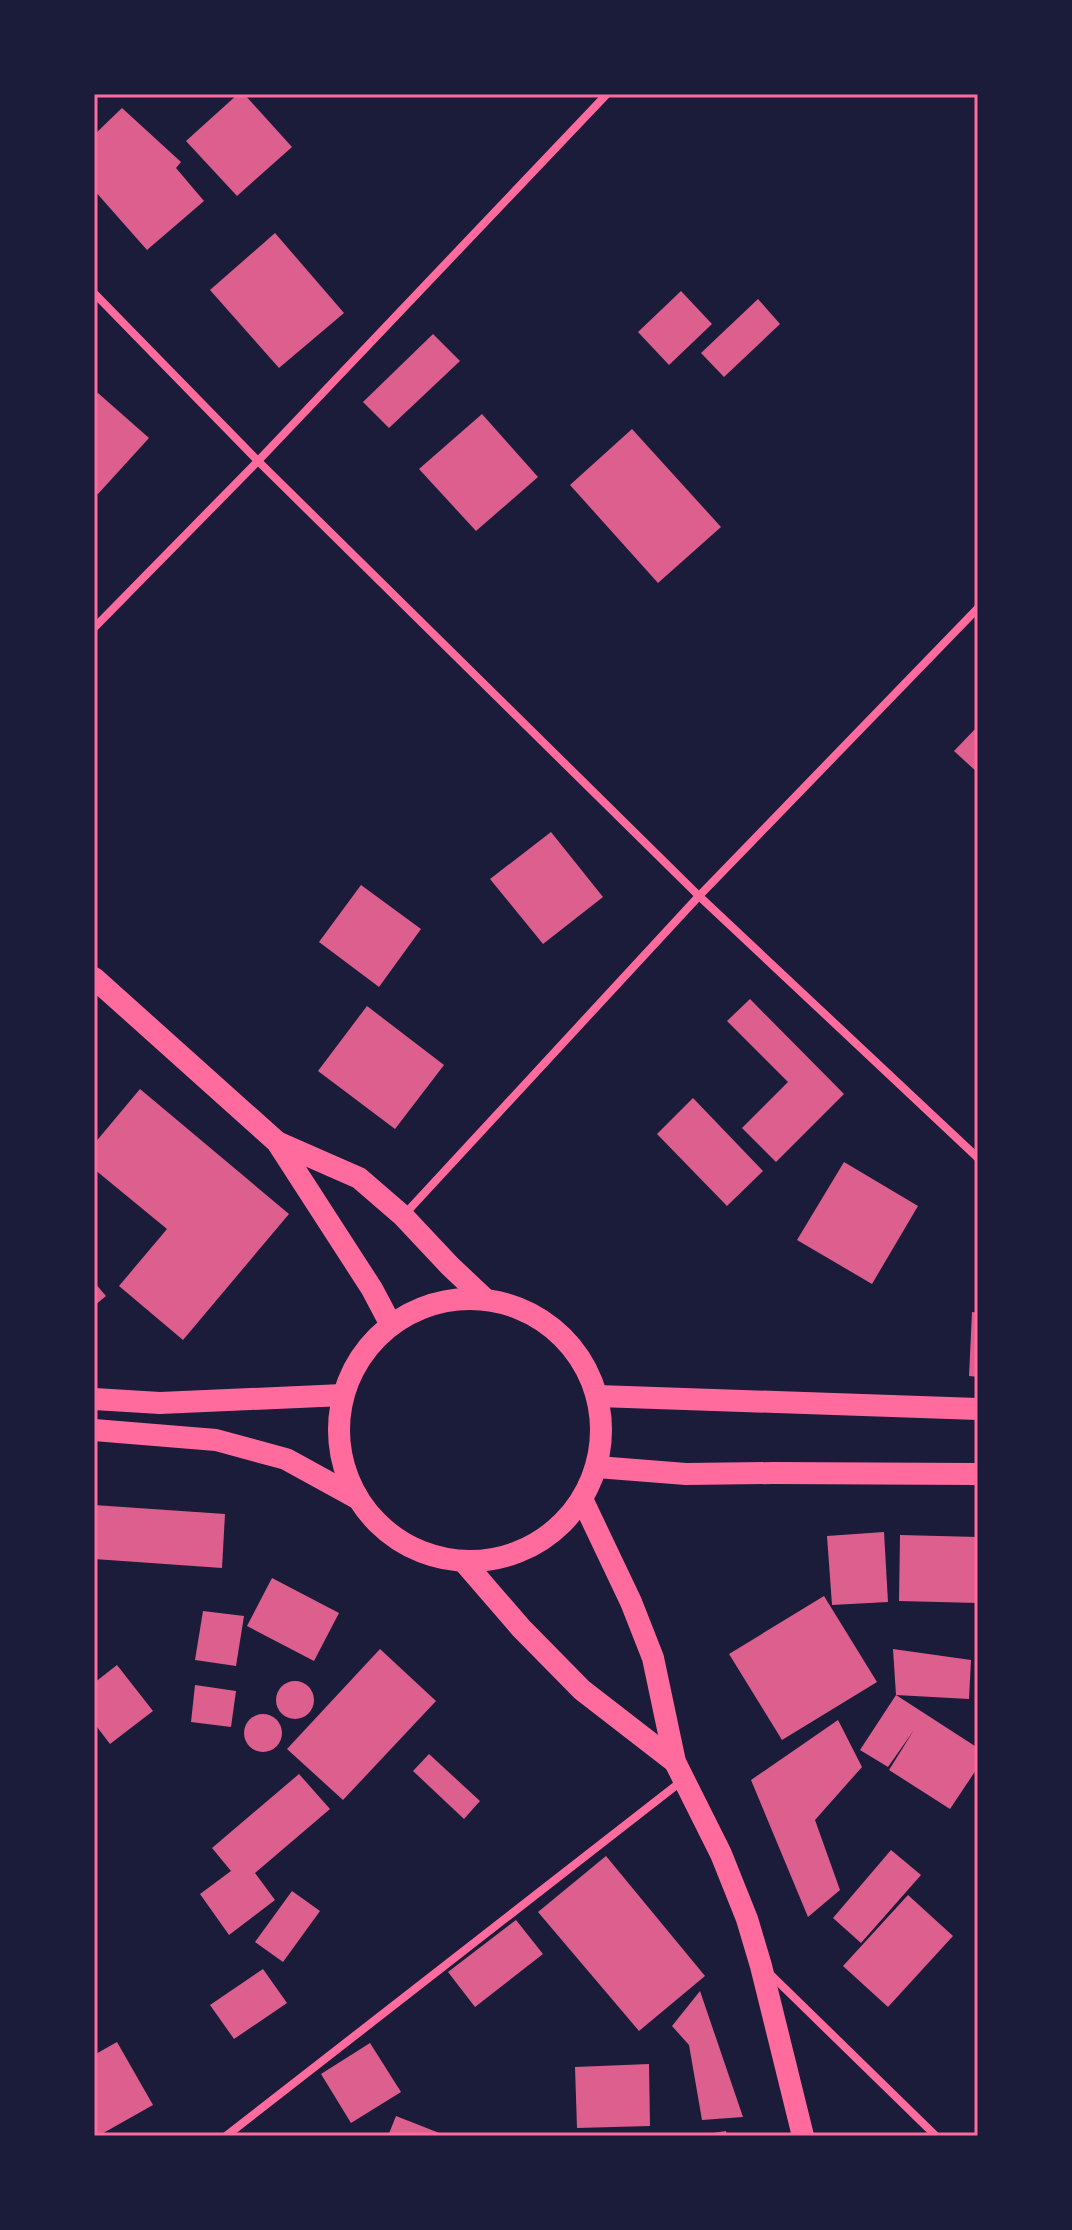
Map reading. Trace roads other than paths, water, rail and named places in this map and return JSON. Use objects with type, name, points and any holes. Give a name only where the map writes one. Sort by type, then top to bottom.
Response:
[{"type":"highway","points":[[94,978],[277,1142],[372,1289],[391,1325]]},
{"type":"highway","points":[[277,1142],[359,1178],[403,1216],[486,1300]]},
{"type":"highway","points":[[453,1300],[486,1300],[536,1316],[575,1350],[598,1396],[602,1420],[601,1444],[597,1467],[582,1499],[559,1527],[535,1544],[507,1556],[464,1562],[422,1553],[385,1531],[357,1498],[343,1465],[338,1430],[343,1395],[361,1356],[391,1325],[421,1309],[453,1300]]},
{"type":"highway","points":[[94,1399],[160,1403],[343,1395]]},
{"type":"highway","points":[[598,1396],[978,1409]]},
{"type":"highway","points":[[94,1430],[216,1440],[286,1459],[357,1498]]},
{"type":"highway","points":[[597,1467],[686,1474],[978,1474]]},
{"type":"highway","points":[[582,1499],[631,1602],[653,1658],[680,1771],[721,1854],[747,1919],[803,2136]]},
{"type":"highway","points":[[464,1562],[521,1628],[582,1690],[680,1771]]},
{"type":"street","points":[[94,628],[258,461],[607,94]]},
{"type":"street","points":[[94,293],[258,461],[699,896],[978,1158]]},
{"type":"street","points":[[403,1216],[699,896],[978,608]]},
{"type":"street","points":[[226,2136],[680,1771]]},
{"type":"street","points":[[761,1966],[936,2136]]}]
